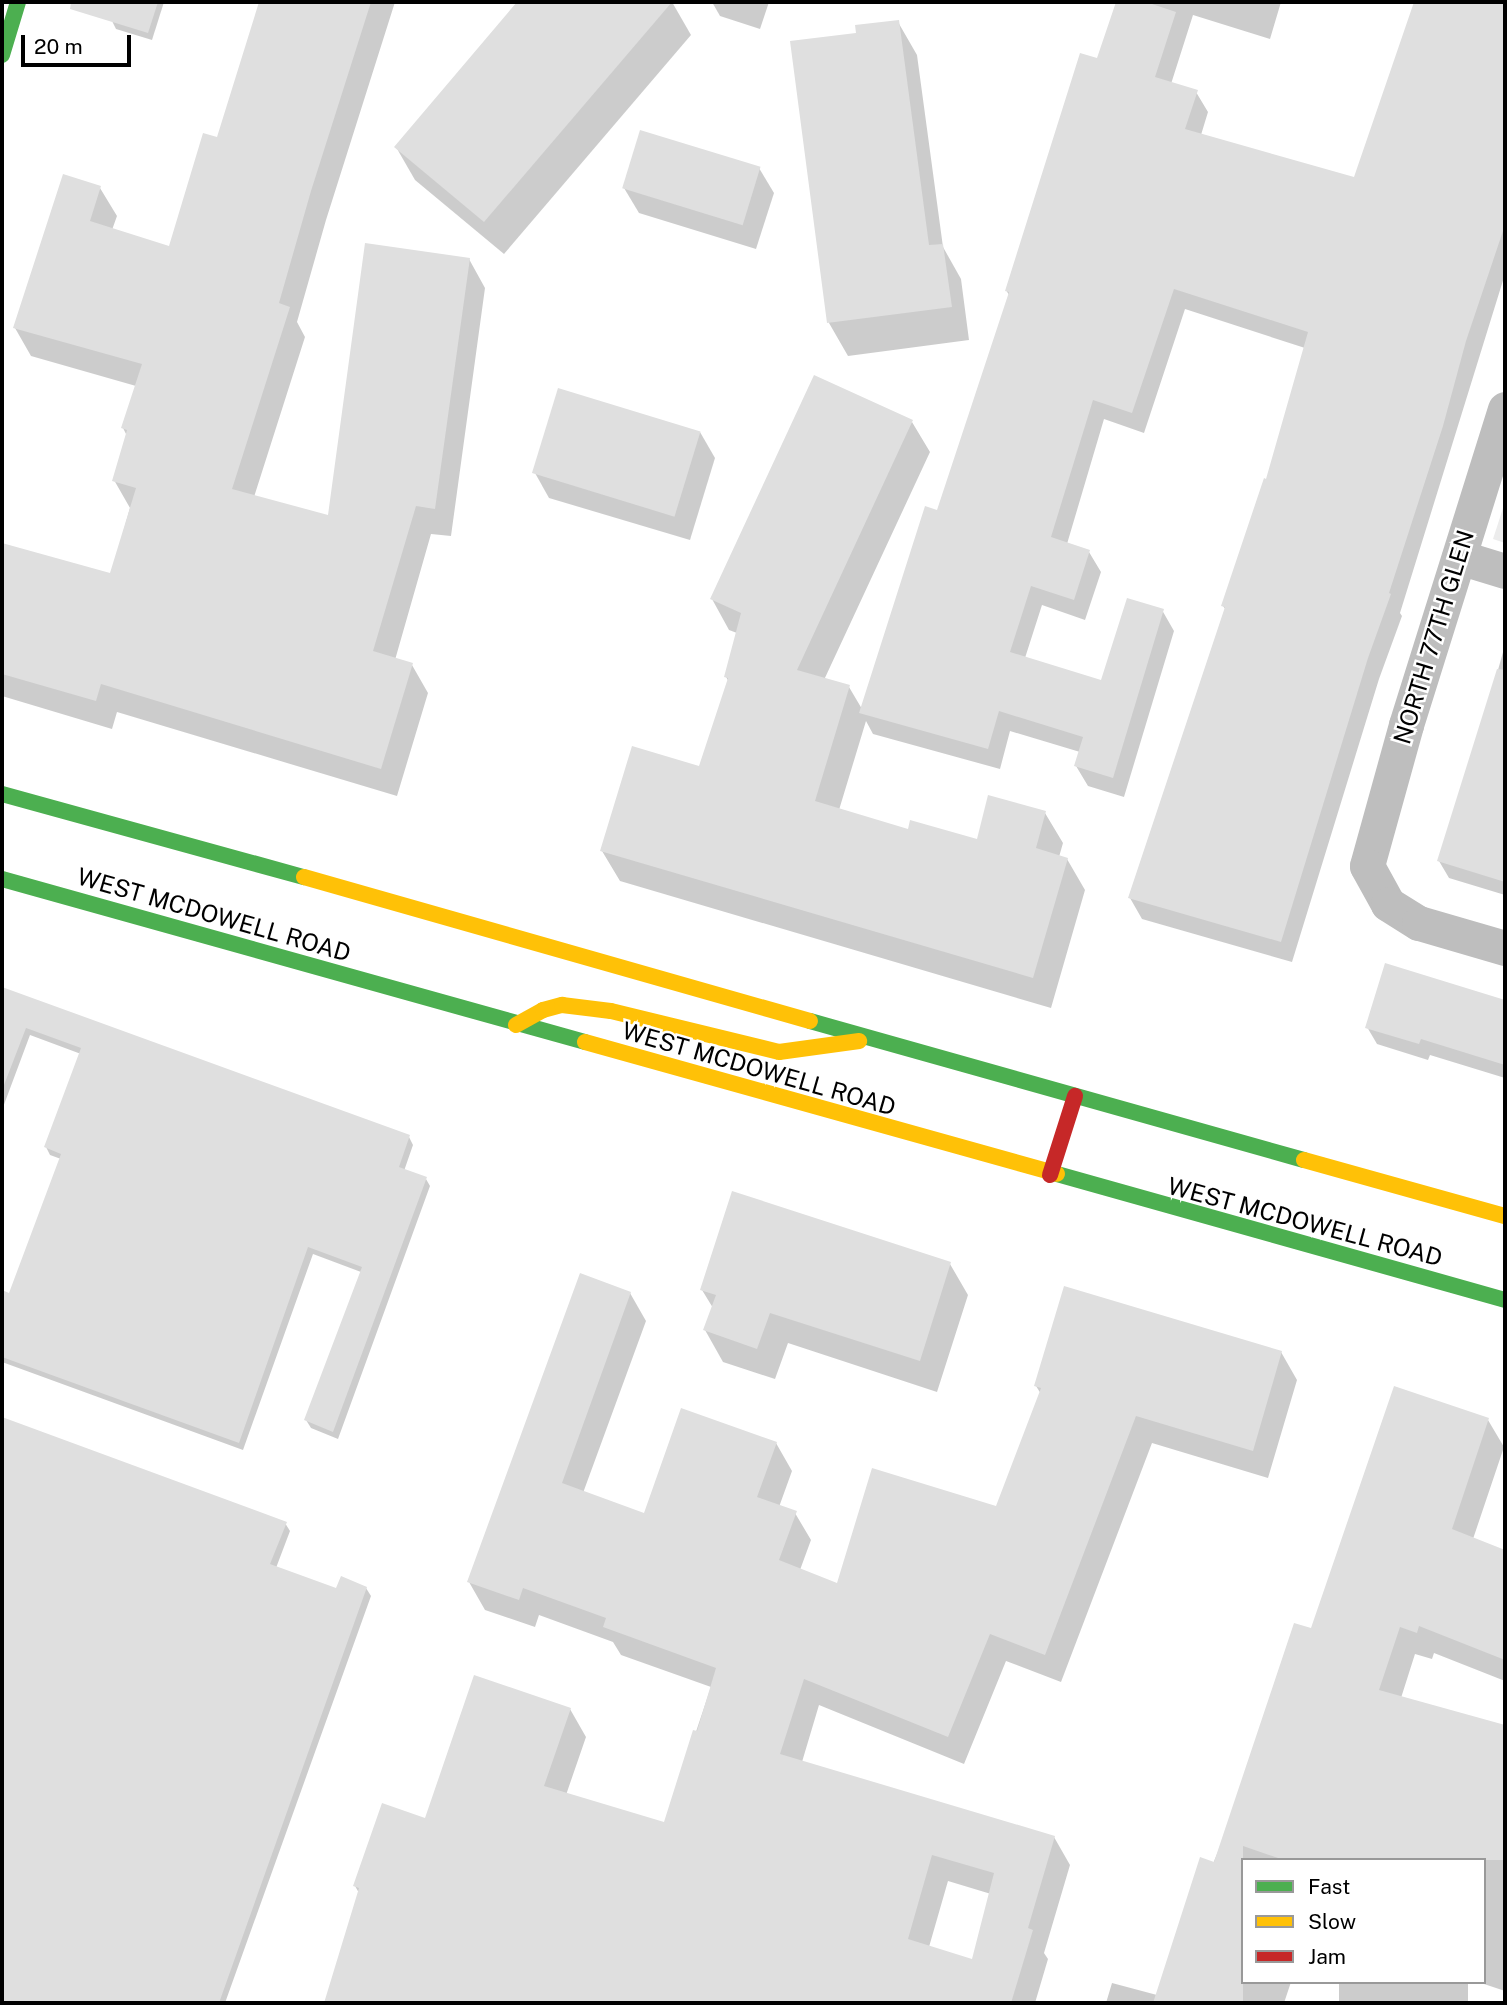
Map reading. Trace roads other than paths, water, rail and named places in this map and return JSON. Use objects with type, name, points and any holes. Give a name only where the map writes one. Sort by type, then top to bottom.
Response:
[{"type":"main road","points":[[2,55],[18,2]]},
{"type":"main road","points":[[2,794],[457,919],[872,1039],[1505,1216]]},
{"type":"main road","name":"WEST MCDOWELL ROAD","points":[[2,879],[1050,1175],[1505,1300]]},
{"type":"main road","points":[[516,1025],[543,1010],[562,1005],[611,1011],[779,1052],[872,1039]]},
{"type":"main road","points":[[1050,1175],[1075,1096]]},
{"type":"street","name":"NORTH 77TH GLEN","points":[[1505,408],[1406,725],[1367,866],[1388,904],[1419,923],[1505,948]]},
{"type":"street","points":[[1459,557],[1505,571]]}]
